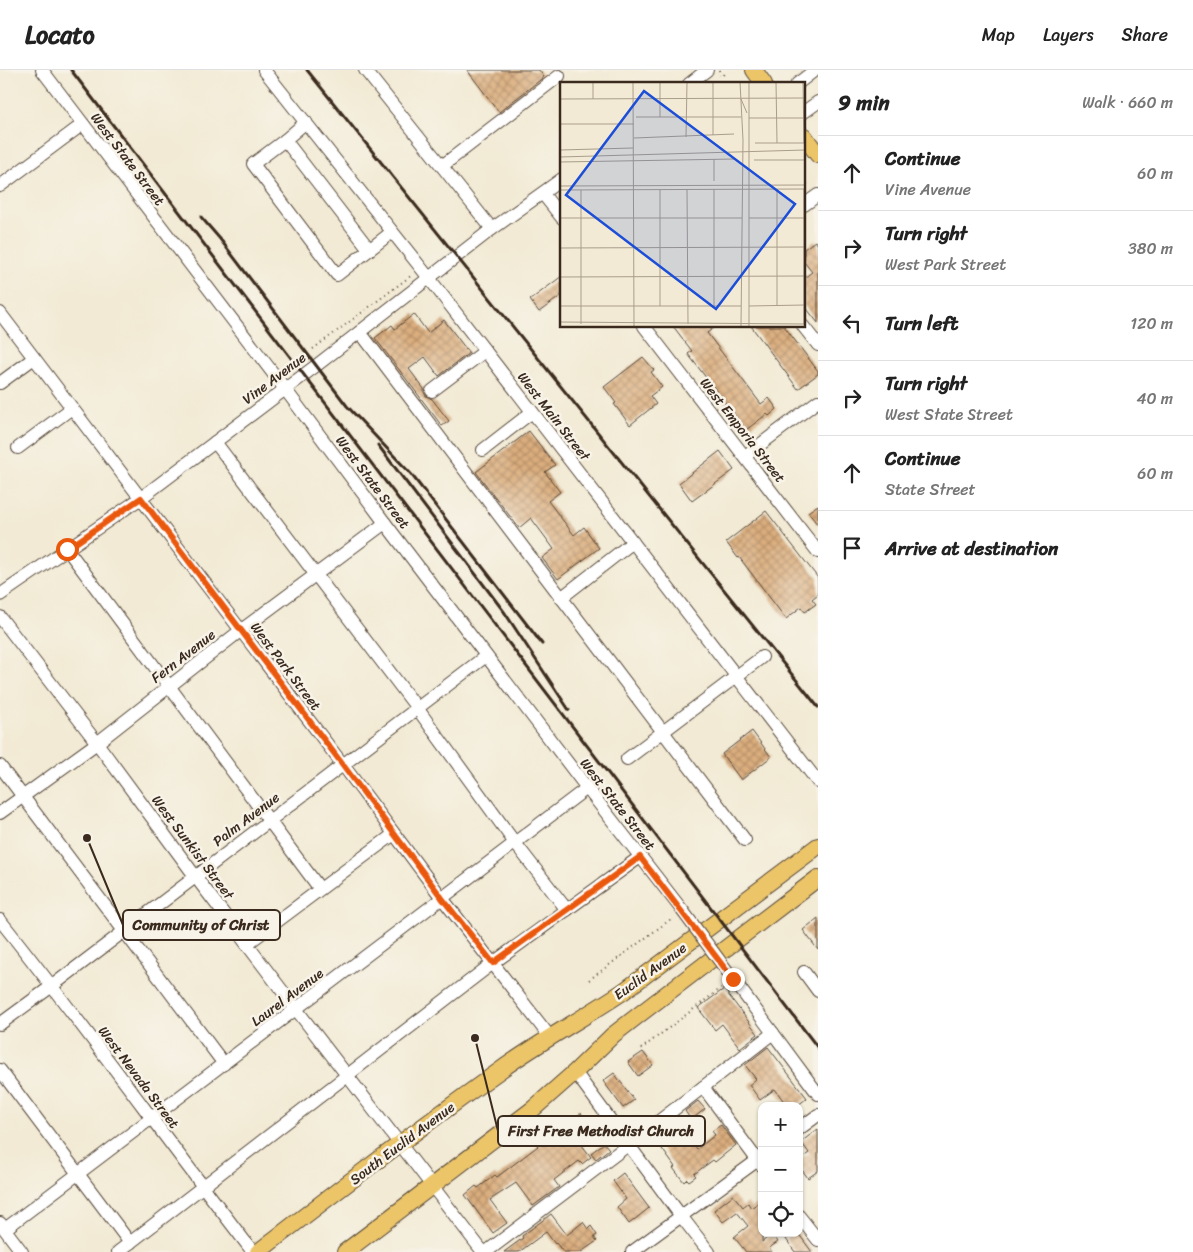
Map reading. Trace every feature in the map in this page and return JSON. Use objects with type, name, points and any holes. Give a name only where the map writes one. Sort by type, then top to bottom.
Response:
[{"type":"main road","points":[[754,70],[763,82]]},
{"type":"main road","points":[[806,139],[818,154]]},
{"type":"main road","name":"Euclid Avenue","points":[[550,1037],[594,1012],[624,992],[818,846]]},
{"type":"main road","name":"Euclid Avenue","points":[[575,1072],[613,1035],[818,878]]},
{"type":"main road","name":"South Euclid Avenue","points":[[258,1252],[400,1143],[503,1068],[550,1037]]},
{"type":"main road","points":[[345,1252],[532,1109],[575,1072]]},
{"type":"street","name":"West State Street","points":[[42,70],[486,656],[682,910],[728,983],[773,1033],[818,1094]]},
{"type":"street","name":"West Main Street","points":[[264,70],[429,278],[818,782]]},
{"type":"street","points":[[366,70],[492,229]]},
{"type":"street","points":[[692,82],[707,70]]},
{"type":"street","points":[[800,82],[815,70]]},
{"type":"street","points":[[442,166],[562,75]]},
{"type":"street","points":[[806,111],[818,102]]},
{"type":"street","points":[[306,122],[254,164],[337,275],[392,232]]},
{"type":"street","points":[[0,186],[83,124]]},
{"type":"street","points":[[285,140],[369,249]]},
{"type":"street","name":"Vine Avenue","points":[[0,594],[141,498],[492,229],[560,181]]},
{"type":"street","points":[[543,194],[560,215]]},
{"type":"street","points":[[806,204],[818,195]]},
{"type":"street","name":"West Park Street","points":[[0,313],[442,898],[550,1037]]},
{"type":"street","name":"West Emporia Street","points":[[646,328],[818,552]]},
{"type":"street","points":[[805,328],[818,345]]},
{"type":"street","points":[[360,332],[745,840]]},
{"type":"street","points":[[432,391],[485,350]]},
{"type":"street","points":[[0,383],[34,358]]},
{"type":"street","points":[[744,456],[818,401]]},
{"type":"street","points":[[18,448],[72,408]]},
{"type":"street","points":[[483,450],[532,412]]},
{"type":"street","points":[[215,442],[417,708],[515,843],[568,910]]},
{"type":"street","name":"Fern Avenue","points":[[0,813],[97,743],[240,631],[385,523]]},
{"type":"street","points":[[561,598],[633,542]]},
{"type":"street","points":[[67,549],[320,889]]},
{"type":"street","name":"West Sunkist Street","points":[[0,617],[97,743],[246,944],[484,1252]]},
{"type":"street","name":"Palm Avenue","points":[[0,1024],[486,656]]},
{"type":"street","points":[[627,759],[762,657]]},
{"type":"street","points":[[0,766],[224,1064]]},
{"type":"street","name":"Laurel Avenue","points":[[2,1226],[152,1120],[296,1008],[587,788]]},
{"type":"street","points":[[246,944],[394,834]]},
{"type":"street","points":[[118,1252],[493,963],[640,857]]},
{"type":"street","name":"West Nevada Street","points":[[0,920],[253,1252]]},
{"type":"street","points":[[804,972],[818,991]]},
{"type":"street","points":[[484,1252],[773,1033]]},
{"type":"street","points":[[0,1070],[130,1243]]},
{"type":"street","points":[[575,1072],[709,1252]]},
{"type":"street","points":[[703,1087],[758,1158]]},
{"type":"street","points":[[803,1126],[818,1115]]},
{"type":"street","points":[[632,1252],[758,1162]]},
{"type":"street","points":[[803,1221],[818,1240]]},
{"type":"street","points":[[2,1226],[22,1252]]},
{"type":"path","points":[[719,70],[722,75],[726,71]]},
{"type":"path","points":[[313,349],[412,274]]},
{"type":"path","points":[[589,980],[671,919]]},
{"type":"path","points":[[641,1049],[728,983]]},
{"type":"building","points":[[467,70],[539,70],[544,77],[499,112]]},
{"type":"building","points":[[815,241],[818,245],[818,323],[806,308],[806,276],[812,272],[806,264],[806,248]]},
{"type":"building","points":[[560,278],[560,296],[539,312],[530,300]]},
{"type":"building","points":[[414,314],[428,333],[444,320],[469,353],[439,376],[425,357],[409,369],[424,389],[426,396],[432,399],[449,421],[442,426],[375,338],[392,325],[395,329]]},
{"type":"building","points":[[675,328],[713,328],[707,333],[761,404],[769,398],[777,409],[746,430],[688,354],[692,351]]},
{"type":"building","points":[[752,328],[786,328],[818,371],[818,374],[798,389]]},
{"type":"building","points":[[643,357],[654,370],[651,372],[662,387],[650,396],[656,404],[630,425],[604,387]]},
{"type":"building","points":[[529,431],[555,465],[545,472],[560,492],[548,501],[574,535],[584,527],[599,548],[558,579],[542,558],[554,549],[531,518],[519,528],[476,472]]},
{"type":"building","points":[[720,451],[734,470],[692,501],[679,483]]},
{"type":"building","points":[[818,505],[818,525],[808,512]]},
{"type":"building","points":[[766,511],[818,578],[818,594],[812,599],[816,604],[805,612],[801,607],[786,619],[726,542]]},
{"type":"building","points":[[752,731],[771,757],[741,780],[722,754]]},
{"type":"building","points":[[818,918],[818,950],[803,930]]},
{"type":"building","points":[[724,989],[758,1034],[740,1048],[722,1024],[715,1030],[698,1008]]},
{"type":"building","points":[[768,1047],[807,1098],[802,1102],[784,1102],[775,1089],[760,1100],[749,1085],[756,1079],[745,1065]]},
{"type":"building","points":[[643,1052],[653,1065],[638,1076],[628,1062]]},
{"type":"building","points":[[614,1073],[634,1100],[623,1108],[603,1081]]},
{"type":"building","points":[[698,1101],[705,1109],[691,1120],[685,1111]]},
{"type":"building","points":[[581,1113],[593,1129],[578,1140],[591,1157],[582,1164],[579,1161],[554,1180],[559,1187],[533,1206],[516,1183],[490,1200],[507,1223],[493,1233],[465,1195],[495,1175],[497,1177],[565,1123]]},
{"type":"building","points":[[721,1125],[736,1145],[715,1162],[713,1160],[694,1174],[696,1176],[689,1181],[687,1179],[684,1182],[660,1146],[681,1127],[697,1149],[715,1135],[712,1131]]},
{"type":"building","points":[[818,1129],[818,1171],[808,1178],[803,1171],[803,1157],[809,1153],[803,1145],[803,1140]]},
{"type":"building","points":[[604,1143],[609,1149],[596,1159],[591,1153]]},
{"type":"building","points":[[623,1173],[649,1208],[629,1224],[617,1207],[626,1199],[613,1181]]},
{"type":"building","points":[[733,1195],[743,1207],[748,1203],[751,1208],[758,1203],[758,1237],[762,1237],[762,1242],[768,1237],[774,1237],[778,1242],[769,1248],[772,1252],[746,1252],[734,1237],[748,1226],[737,1212],[723,1222],[714,1210]]},
{"type":"building","points":[[551,1214],[567,1235],[583,1222],[588,1229],[591,1226],[597,1235],[594,1237],[597,1241],[581,1252],[563,1252],[546,1232],[519,1252],[504,1252],[523,1238],[522,1236]]},
{"type":"building","points":[[788,1237],[801,1237],[812,1252],[795,1252],[786,1239]]},
{"type":"railway","points":[[71,70],[818,1048]]},
{"type":"railway","points":[[307,70],[818,707]]},
{"type":"railway","points":[[201,217],[220,239],[347,406],[411,474],[542,644]]},
{"type":"railway","points":[[378,445],[505,613],[569,710]]},
{"type":"place","name":"Community of Christ","points":[[87,838]]},
{"type":"place","name":"First Free Methodist Church","points":[[475,1038]]},
{"type":"route","points":[[67,549],[141,498],[493,963],[640,857],[733,979]]}]
